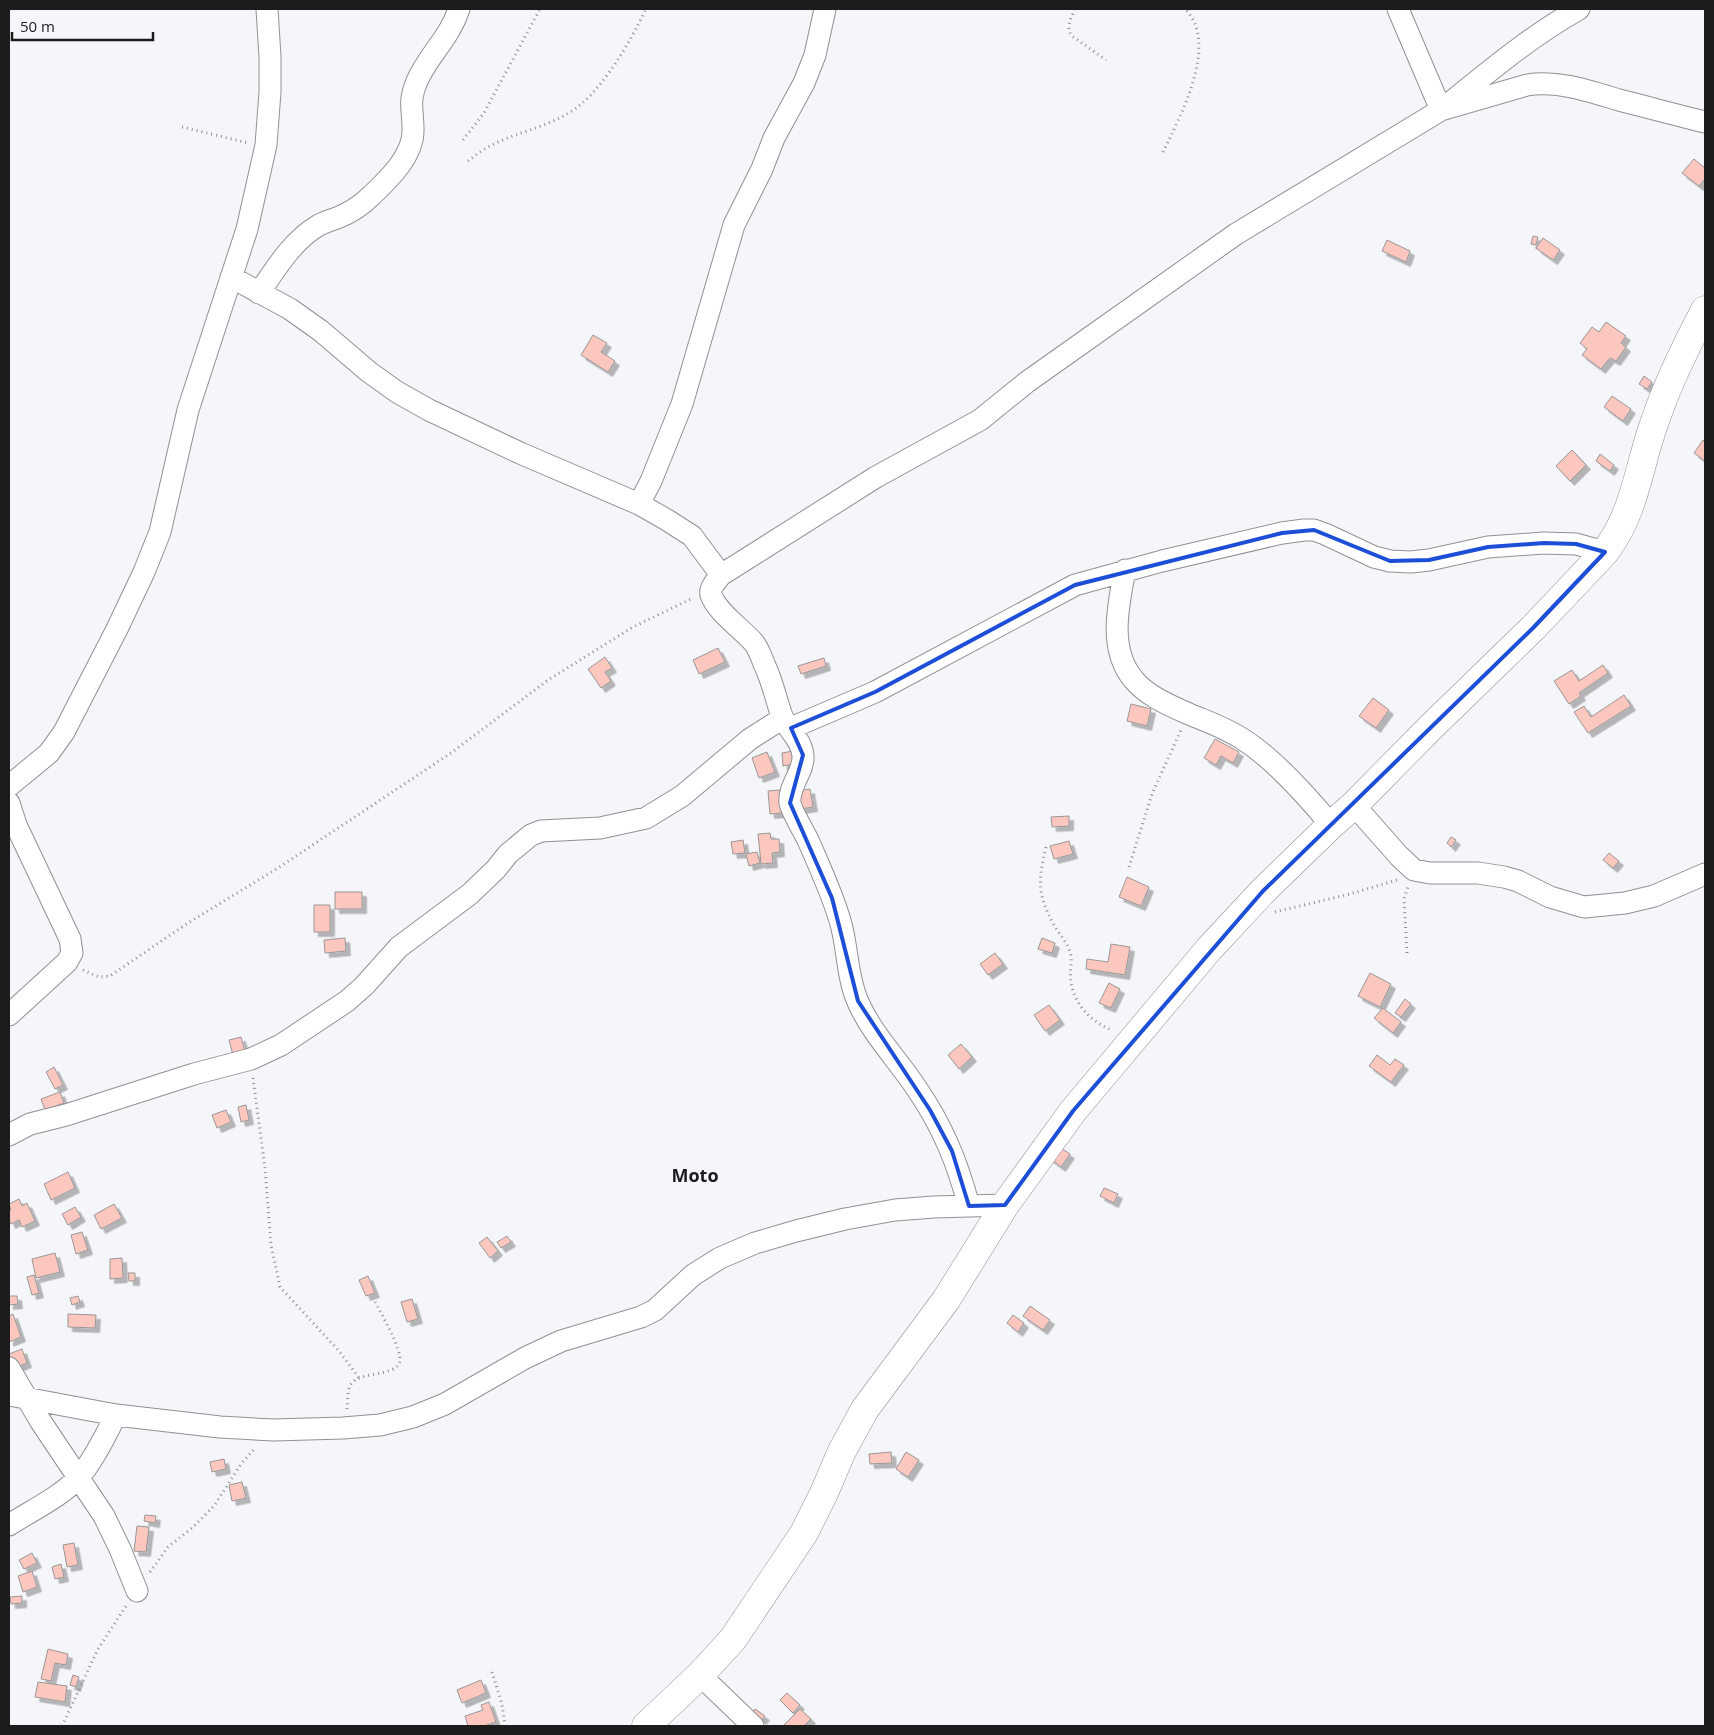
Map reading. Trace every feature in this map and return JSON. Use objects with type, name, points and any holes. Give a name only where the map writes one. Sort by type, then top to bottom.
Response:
[{"type":"street","points":[[9,786],[49,753],[64,732],[144,572],[160,532],[188,410],[247,229],[266,145],[270,92],[267,9]]},
{"type":"street","points":[[259,293],[292,247],[307,233],[321,224],[356,208],[372,196],[406,155],[414,128],[411,115],[411,99],[417,82],[425,66],[450,32],[459,9]]},
{"type":"street","points":[[639,504],[662,455],[682,404],[734,225],[762,169],[774,138],[804,83],[815,54],[825,9]]},
{"type":"street","points":[[1398,9],[1441,110]]},
{"type":"street","points":[[969,1206],[952,1152],[934,1116],[917,1088],[877,1034],[858,1002],[852,984],[844,936],[835,907],[821,870],[790,803],[792,789],[802,765],[803,755],[799,741],[787,723],[755,644],[718,606],[711,594],[716,582],[876,477],[980,420],[1026,382],[1236,234],[1441,110],[1541,32],[1579,9]]},
{"type":"street","points":[[1441,110],[1527,85],[1542,83],[1559,84],[1705,122]]},
{"type":"street","points":[[231,277],[290,310],[313,326],[369,372],[429,410],[520,453],[639,504],[668,520],[692,536],[716,582]]},
{"type":"street","points":[[646,1726],[700,1675],[733,1638],[804,1533],[842,1451],[865,1409],[946,1300],[1006,1205],[1073,1111],[1209,949],[1263,891],[1354,805],[1533,628],[1615,539],[1629,511],[1657,414],[1670,381],[1705,310]]},
{"type":"street","points":[[9,1135],[30,1124],[66,1115],[194,1074],[251,1059],[281,1045],[347,1001],[364,986],[399,947],[470,894],[496,869],[508,854],[531,835],[541,831],[600,828],[646,818],[682,796],[750,739],[787,723],[875,692],[1075,585],[1125,570],[1257,538],[1304,530],[1325,534],[1390,562],[1429,560],[1488,547],[1544,544],[1576,544],[1605,552]]},
{"type":"street","points":[[1125,570],[1118,608],[1117,632],[1125,666],[1134,680],[1144,690],[1188,713],[1229,731],[1245,741],[1307,797],[1331,825]]},
{"type":"street","points":[[9,804],[16,825],[70,939],[72,953],[67,962],[9,1015]]},
{"type":"street","points":[[1354,805],[1413,873],[1478,873],[1504,877],[1518,881],[1550,897],[1584,907],[1626,903],[1654,896],[1705,874]]},
{"type":"street","points":[[17,1396],[116,1415],[220,1428],[272,1430],[343,1428],[380,1424],[413,1417],[445,1404],[544,1349],[593,1331],[641,1317],[655,1310],[692,1275],[720,1258],[756,1243],[796,1231],[895,1210],[1006,1205]]},
{"type":"street","points":[[9,1368],[17,1396],[79,1477],[110,1527],[137,1591]]},
{"type":"street","points":[[9,1525],[51,1499],[79,1477],[95,1455],[116,1415]]},
{"type":"street","points":[[700,1675],[753,1726]]},
{"type":"path","points":[[463,140],[484,113],[540,9]]},
{"type":"path","points":[[468,161],[489,147],[568,114],[587,100],[604,80],[639,24],[646,9]]},
{"type":"path","points":[[1075,9],[1068,25],[1068,31],[1072,36],[1106,60]]},
{"type":"path","points":[[1163,152],[1179,118],[1196,71],[1198,37],[1191,16],[1185,9]]},
{"type":"path","points":[[182,127],[266,145]]},
{"type":"path","points":[[67,962],[99,977],[110,976],[188,923],[278,868],[451,754],[548,680],[633,627],[716,582]]},
{"type":"path","points":[[1129,867],[1152,794],[1188,713]]},
{"type":"path","points":[[1046,847],[1039,880],[1041,895],[1054,925],[1069,950],[1072,960],[1071,982],[1083,1011],[1091,1019],[1105,1027],[1135,1038]]},
{"type":"path","points":[[1270,914],[1413,873]]},
{"type":"path","points":[[1407,953],[1404,899],[1413,873]]},
{"type":"path","points":[[251,1059],[265,1168],[271,1245],[280,1287],[339,1351],[359,1378]]},
{"type":"path","points":[[343,1428],[350,1385],[359,1378],[392,1370],[398,1366],[400,1360],[396,1344],[374,1300]]},
{"type":"path","points":[[62,1726],[98,1649],[168,1547],[203,1518],[222,1495],[241,1464],[272,1430]]},
{"type":"path","points":[[492,1672],[502,1704],[506,1726]]},
{"type":"highlighted area","points":[[1314,530],[1390,561],[1429,560],[1488,547],[1544,543],[1576,544],[1605,552],[1533,628],[1263,891],[1073,1111],[1005,1205],[969,1206],[952,1151],[930,1110],[858,1001],[832,898],[790,803],[803,755],[791,728],[875,692],[1075,585],[1282,533]]},
{"type":"building","points":[[1694,159],[1705,168],[1705,179],[1699,186],[1682,173]]},
{"type":"building","points":[[1533,236],[1538,237],[1536,245],[1531,244]]},
{"type":"building","points":[[1543,238],[1560,250],[1553,260],[1536,248]]},
{"type":"building","points":[[1387,240],[1410,251],[1406,262],[1382,251]]},
{"type":"building","points":[[1606,322],[1626,336],[1621,343],[1626,347],[1616,361],[1610,358],[1601,369],[1582,355],[1587,349],[1580,343],[1592,327],[1599,332]]},
{"type":"building","points":[[593,335],[607,343],[601,352],[615,361],[608,372],[581,355]]},
{"type":"building","points":[[1644,376],[1652,382],[1647,389],[1639,384]]},
{"type":"building","points":[[1612,396],[1631,409],[1623,421],[1604,407]]},
{"type":"building","points":[[1703,440],[1705,442],[1705,461],[1694,453]]},
{"type":"building","points":[[1572,450],[1586,465],[1570,481],[1556,466]]},
{"type":"building","points":[[1600,454],[1614,465],[1610,471],[1596,461]]},
{"type":"building","points":[[718,648],[725,662],[699,674],[693,660]]},
{"type":"building","points":[[605,657],[612,668],[605,672],[611,681],[601,688],[588,669]]},
{"type":"building","points":[[824,658],[826,666],[801,674],[798,666]]},
{"type":"building","points":[[1603,665],[1608,673],[1579,693],[1581,696],[1569,704],[1554,681],[1572,670],[1579,681]]},
{"type":"building","points":[[1624,695],[1631,706],[1588,733],[1574,712],[1584,706],[1591,717]]},
{"type":"building","points":[[1373,698],[1389,710],[1376,728],[1359,716]]},
{"type":"building","points":[[1131,704],[1151,709],[1147,726],[1127,721]]},
{"type":"building","points":[[1215,739],[1239,752],[1233,763],[1221,756],[1216,765],[1204,758]]},
{"type":"building","points":[[793,751],[794,764],[783,766],[782,753]]},
{"type":"building","points":[[767,752],[775,772],[759,778],[752,758]]},
{"type":"building","points":[[810,789],[813,807],[801,809],[798,791]]},
{"type":"building","points":[[780,790],[782,813],[770,814],[768,791]]},
{"type":"building","points":[[1069,816],[1069,826],[1052,827],[1051,817]]},
{"type":"building","points":[[770,833],[771,839],[779,839],[780,852],[772,853],[773,863],[761,864],[758,834]]},
{"type":"building","points":[[1451,837],[1456,840],[1451,847],[1447,843]]},
{"type":"building","points":[[743,840],[745,853],[733,854],[731,842]]},
{"type":"building","points":[[1069,841],[1073,854],[1054,859],[1050,846]]},
{"type":"building","points":[[757,852],[760,863],[749,866],[746,854]]},
{"type":"building","points":[[1609,853],[1619,861],[1613,868],[1603,860]]},
{"type":"building","points":[[1127,877],[1149,887],[1141,906],[1119,897]]},
{"type":"building","points":[[335,892],[362,892],[362,909],[335,909]]},
{"type":"building","points":[[314,905],[330,905],[330,932],[314,932]]},
{"type":"building","points":[[345,938],[346,951],[325,953],[324,940]]},
{"type":"building","points":[[1042,938],[1055,943],[1052,953],[1038,949]]},
{"type":"building","points":[[1111,944],[1130,947],[1125,975],[1086,969],[1087,959],[1108,962]]},
{"type":"building","points":[[995,953],[1003,964],[988,975],[980,964]]},
{"type":"building","points":[[1370,973],[1391,984],[1380,1007],[1358,996]]},
{"type":"building","points":[[1109,983],[1120,989],[1111,1008],[1099,1003]]},
{"type":"building","points":[[1405,999],[1411,1004],[1401,1017],[1395,1013]]},
{"type":"building","points":[[1049,1005],[1060,1020],[1045,1031],[1034,1015]]},
{"type":"building","points":[[1383,1008],[1401,1022],[1393,1033],[1374,1018]]},
{"type":"building","points":[[241,1037],[245,1051],[233,1055],[229,1040]]},
{"type":"building","points":[[961,1044],[972,1057],[959,1069],[948,1055]]},
{"type":"building","points":[[1377,1055],[1390,1065],[1395,1059],[1404,1065],[1391,1082],[1369,1066]]},
{"type":"building","points":[[54,1067],[63,1085],[55,1089],[46,1072]]},
{"type":"building","points":[[60,1092],[64,1103],[45,1110],[41,1099]]},
{"type":"building","points":[[246,1105],[249,1120],[241,1122],[238,1107]]},
{"type":"building","points":[[226,1110],[231,1122],[217,1128],[212,1115]]},
{"type":"building","points":[[1058,1146],[1070,1154],[1061,1167],[1049,1158]]},
{"type":"building","points":[[68,1172],[75,1188],[51,1200],[44,1184]]},
{"type":"building","points":[[1104,1188],[1118,1194],[1114,1203],[1100,1196]]},
{"type":"building","points":[[19,1199],[22,1206],[27,1203],[35,1221],[22,1227],[19,1220],[11,1224],[9,1219],[9,1211],[11,1210],[9,1204]]},
{"type":"building","points":[[114,1204],[122,1218],[101,1229],[94,1215]]},
{"type":"building","points":[[75,1207],[81,1217],[68,1225],[62,1214]]},
{"type":"building","points":[[82,1232],[88,1250],[76,1254],[71,1235]]},
{"type":"building","points":[[507,1236],[511,1242],[501,1248],[497,1242]]},
{"type":"building","points":[[487,1237],[498,1251],[490,1258],[479,1243]]},
{"type":"building","points":[[55,1253],[60,1272],[36,1278],[32,1259]]},
{"type":"building","points":[[122,1258],[123,1278],[110,1279],[110,1259]]},
{"type":"building","points":[[128,1273],[135,1273],[135,1281],[129,1281]]},
{"type":"building","points":[[34,1275],[39,1293],[32,1295],[27,1277]]},
{"type":"building","points":[[368,1276],[375,1293],[366,1296],[359,1280]]},
{"type":"building","points":[[9,1296],[17,1296],[18,1304],[9,1305]]},
{"type":"building","points":[[78,1296],[80,1302],[72,1305],[70,1298]]},
{"type":"building","points":[[412,1299],[418,1319],[407,1322],[401,1302]]},
{"type":"building","points":[[1030,1306],[1050,1320],[1043,1330],[1023,1316]]},
{"type":"building","points":[[13,1314],[21,1337],[9,1342],[9,1316]]},
{"type":"building","points":[[68,1314],[96,1315],[95,1328],[68,1327]]},
{"type":"building","points":[[1013,1315],[1024,1323],[1018,1332],[1007,1323]]},
{"type":"building","points":[[22,1349],[27,1363],[15,1368],[9,1354]]},
{"type":"building","points":[[891,1452],[892,1463],[870,1464],[869,1454]]},
{"type":"building","points":[[906,1452],[919,1460],[908,1477],[896,1469]]},
{"type":"building","points":[[224,1459],[226,1469],[212,1472],[210,1462]]},
{"type":"building","points":[[242,1482],[246,1498],[232,1501],[229,1485]]},
{"type":"building","points":[[145,1515],[156,1516],[155,1523],[144,1521]]},
{"type":"building","points":[[137,1526],[149,1527],[146,1552],[134,1551]]},
{"type":"building","points":[[74,1543],[78,1565],[67,1567],[63,1545]]},
{"type":"building","points":[[32,1553],[37,1563],[24,1569],[19,1560]]},
{"type":"building","points":[[61,1564],[64,1577],[55,1579],[52,1567]]},
{"type":"building","points":[[32,1571],[37,1587],[23,1592],[18,1576]]},
{"type":"building","points":[[22,1596],[22,1603],[11,1604],[10,1597]]},
{"type":"building","points":[[48,1649],[68,1654],[66,1665],[55,1663],[51,1681],[41,1679]]},
{"type":"building","points":[[73,1675],[79,1677],[76,1687],[70,1685]]},
{"type":"building","points":[[481,1680],[486,1693],[462,1703],[457,1690]]},
{"type":"building","points":[[38,1682],[67,1686],[65,1702],[35,1697]]},
{"type":"building","points":[[787,1693],[800,1705],[793,1713],[780,1700]]},
{"type":"building","points":[[489,1702],[496,1722],[484,1726],[468,1726],[465,1716],[483,1710],[481,1705]]},
{"type":"building","points":[[755,1709],[765,1716],[762,1720],[752,1713]]},
{"type":"building","points":[[800,1709],[811,1719],[804,1726],[783,1726]]},
{"type":"district","name":"Moto","points":[[695,1176]]}]
